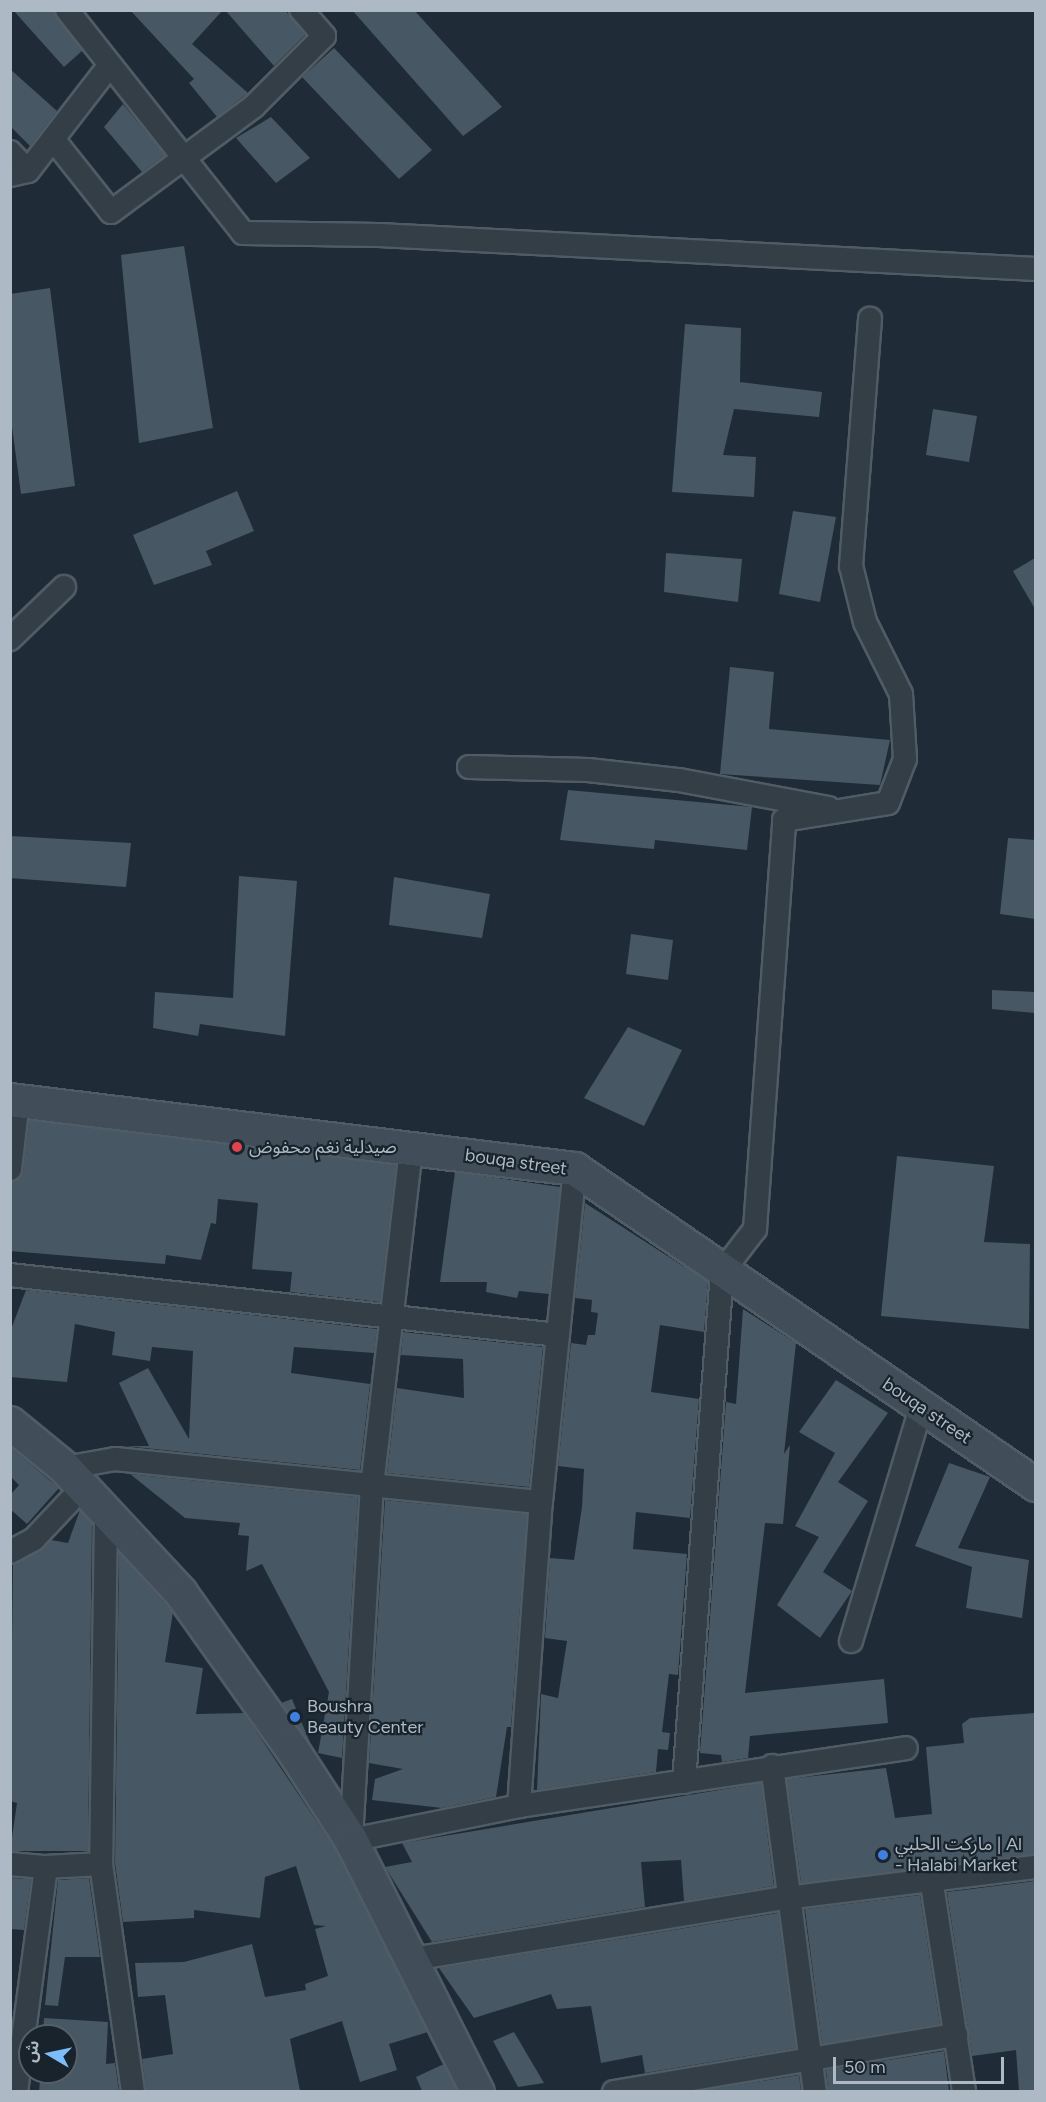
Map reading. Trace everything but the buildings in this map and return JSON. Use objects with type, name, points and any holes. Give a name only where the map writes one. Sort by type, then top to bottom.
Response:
[{"type":"street","points":[[67,10],[243,233],[379,235],[1035,269]]},
{"type":"street","points":[[53,139],[111,212],[254,106],[324,36],[301,10]]},
{"type":"street","points":[[10,152],[19,173],[53,139],[110,65]]},
{"type":"street","points":[[684,1782],[722,1272],[755,1229],[784,820],[888,803],[905,759],[901,694],[865,622],[851,566],[870,320]]},
{"type":"street","points":[[10,639],[64,587]]},
{"type":"street","points":[[469,767],[588,770],[679,780],[841,810]]},
{"type":"street","points":[[10,1169],[14,1101]]},
{"type":"street","name":"bouqa street","points":[[14,1101],[574,1169],[1035,1485]]},
{"type":"street","points":[[351,1840],[372,1485],[389,1317],[411,1149]]},
{"type":"street","points":[[519,1806],[541,1502],[574,1169]]},
{"type":"street","points":[[10,1275],[558,1335]]},
{"type":"street","points":[[851,1641],[921,1407]]},
{"type":"street","points":[[10,1423],[73,1478],[181,1593],[351,1840],[478,2091]]},
{"type":"street","points":[[10,1552],[34,1539],[73,1478],[115,1459],[541,1502]]},
{"type":"street","points":[[106,1515],[101,1864],[133,2091]]},
{"type":"street","points":[[351,1840],[519,1806],[684,1782],[772,1766],[906,1748]]},
{"type":"street","points":[[772,1766],[786,1898],[815,2091]]},
{"type":"street","points":[[10,1864],[46,1867],[101,1864]]},
{"type":"street","points":[[16,2091],[17,2029],[46,1867]]},
{"type":"street","points":[[412,1959],[786,1898],[931,1878],[1035,1867]]},
{"type":"street","points":[[931,1878],[964,2091]]},
{"type":"street","points":[[614,2091],[956,2036]]},
{"type":"place","name":"صيدلية نغم محفوض","points":[[237,1147]]},
{"type":"place","name":"Boushra Beauty Center","points":[[295,1717]]},
{"type":"place","name":"ماركت الحلبي | Al - Halabi Market","points":[[883,1855]]}]
